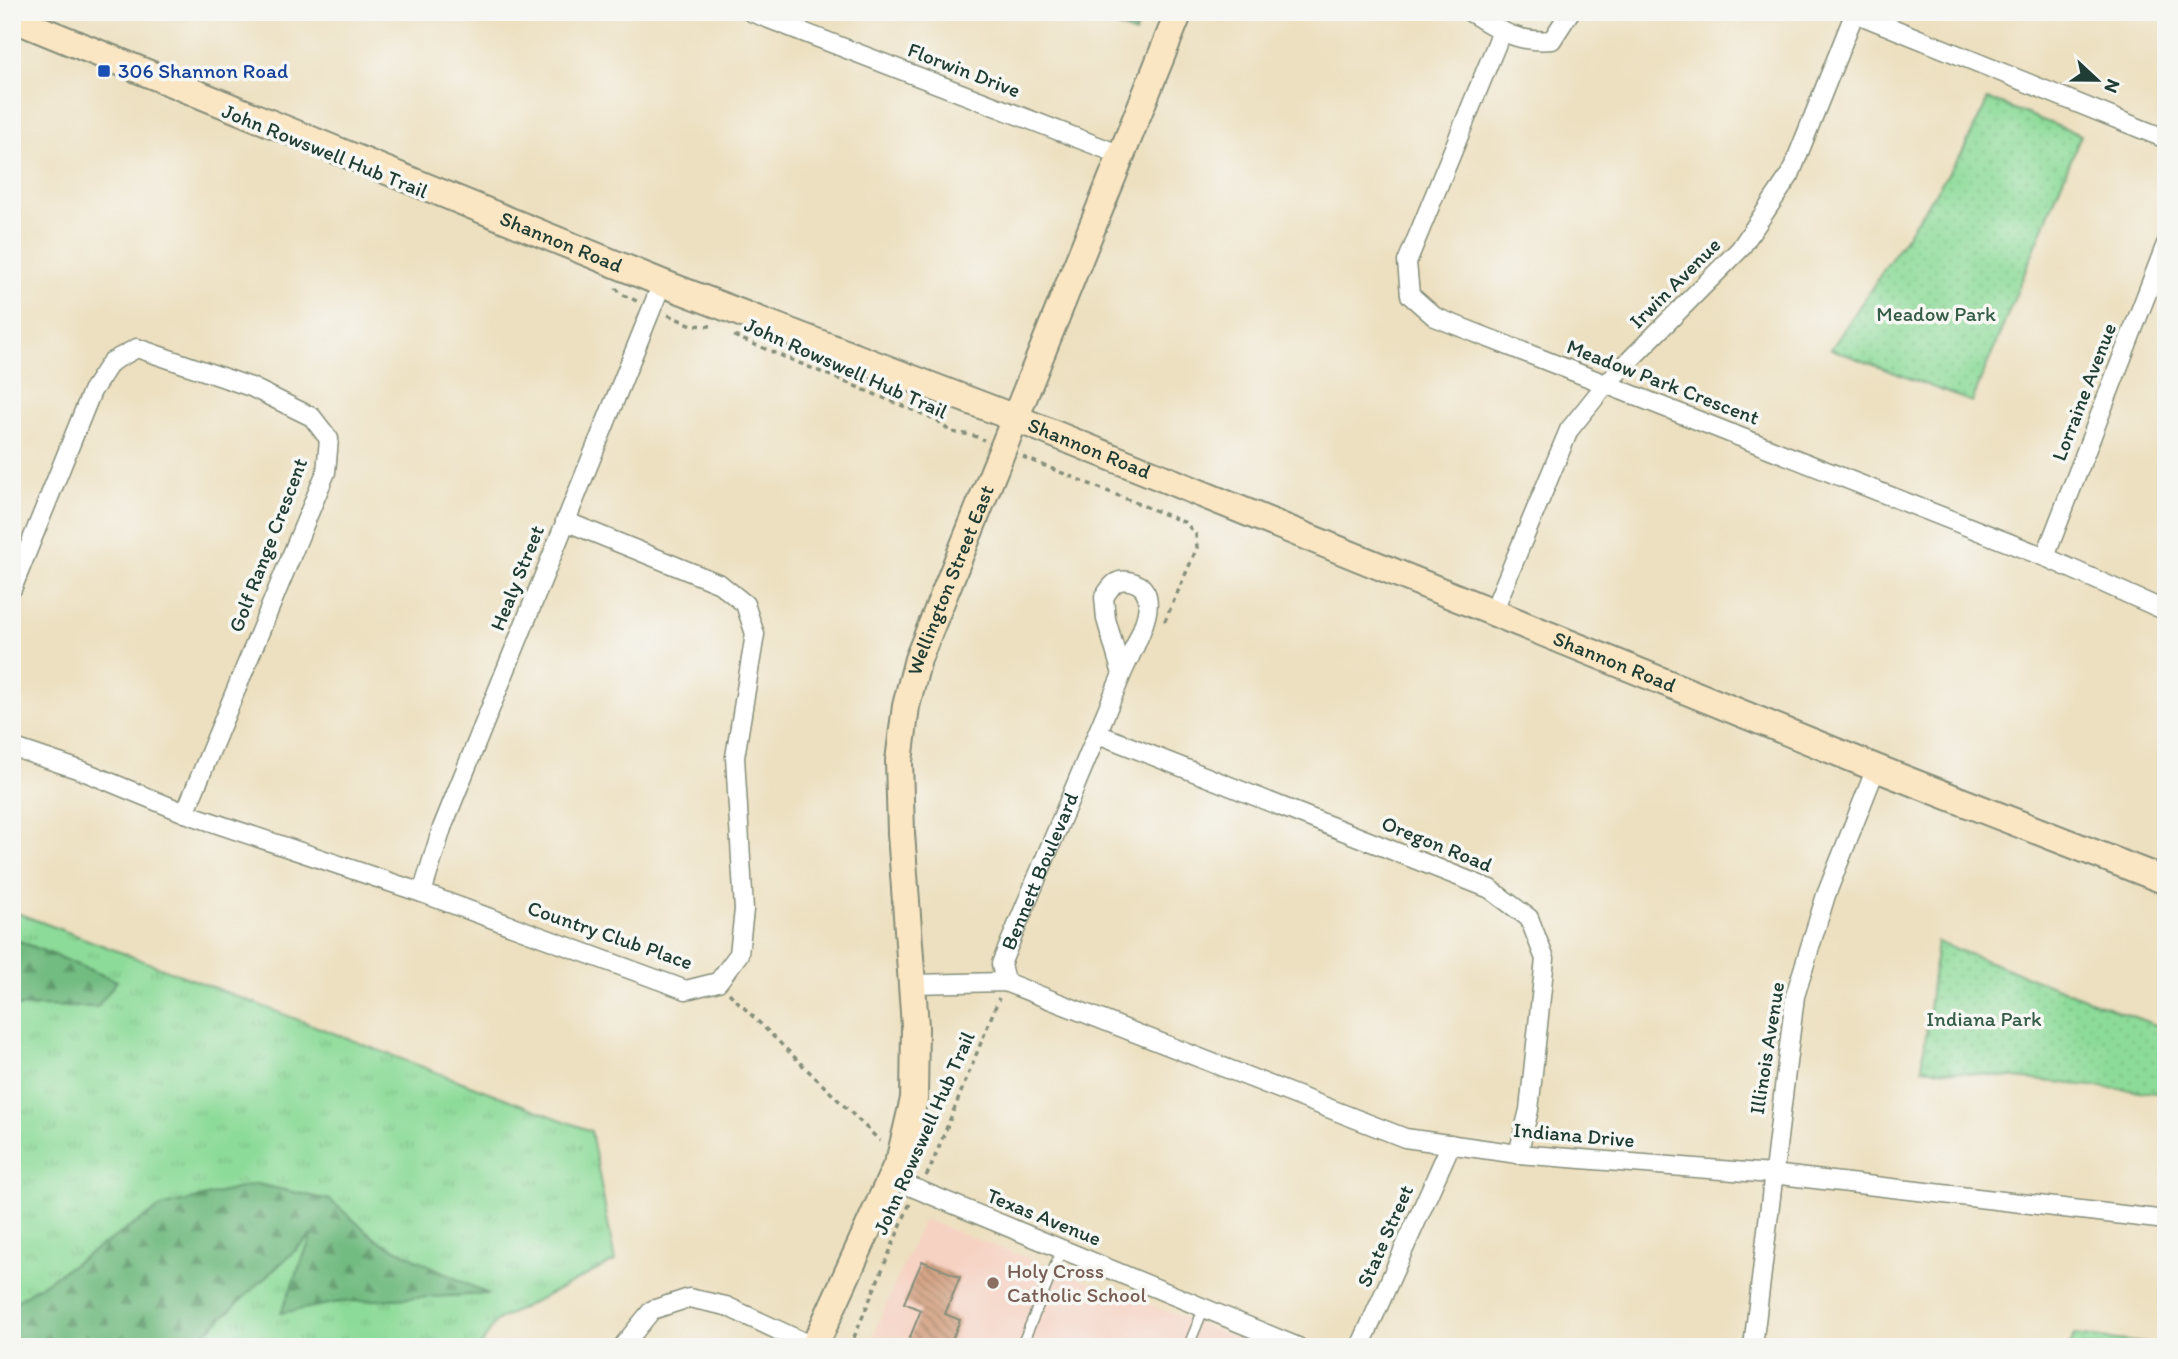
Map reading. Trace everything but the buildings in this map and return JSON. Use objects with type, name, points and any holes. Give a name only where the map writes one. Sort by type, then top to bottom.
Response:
[{"type":"street","name":"Florwin Drive","points":[[751,12],[1121,155]]},
{"type":"street","name":"Wellington Street East","points":[[890,1178],[900,1158],[914,1099],[916,1060],[901,833],[900,761],[906,706],[918,660],[1179,12]]},
{"type":"street","points":[[1470,12],[1502,31],[1531,42],[1552,40],[1570,12]]},
{"type":"street","points":[[1855,12],[2166,139]]},
{"type":"street","name":"Irwin Avenue","points":[[1493,612],[1569,430],[1606,384],[1747,239],[1790,174],[1855,12]]},
{"type":"street","name":"Shannon Road","points":[[12,18],[662,283],[1015,418],[1876,768],[2166,881]]},
{"type":"street","name":"Meadow Park Crescent","points":[[1502,31],[1408,262],[1410,295],[1435,317],[2045,556],[2166,611]]},
{"type":"street","name":"Lorraine Avenue","points":[[2045,556],[2166,244]]},
{"type":"street","name":"Healy Street","points":[[422,893],[442,828],[662,283]]},
{"type":"street","name":"Golf Range Crescent","points":[[12,589],[92,391],[111,362],[137,348],[251,387],[312,417],[328,439],[326,472],[185,813]]},
{"type":"street","name":"Country Club Place","points":[[12,747],[83,771],[185,813],[422,893],[685,990],[718,982],[739,954],[744,910],[735,757],[755,634],[746,604],[720,584],[565,521]]},
{"type":"street","name":"Bennett Boulevard","points":[[912,984],[1005,982],[1001,964],[1148,614],[1150,601],[1145,589],[1137,582],[1123,580],[1113,583],[1104,597],[1106,619],[1122,674]]},
{"type":"street","name":"Oregon Road","points":[[1098,734],[1490,889],[1529,918],[1545,959],[1529,1110],[1518,1154]]},
{"type":"street","name":"Illinois Avenue","points":[[1753,1347],[1795,996],[1826,895],[1876,768]]},
{"type":"street","name":"Indiana Drive","points":[[1005,982],[1405,1138],[1518,1154],[1772,1174],[2166,1220]]},
{"type":"street","name":"State Street","points":[[1360,1347],[1451,1144]]},
{"type":"street","points":[[622,1347],[652,1310],[689,1298],[726,1306],[814,1347],[890,1178]]},
{"type":"street","name":"Texas Avenue","points":[[890,1178],[1203,1308],[1276,1343],[1298,1347]]},
{"type":"lane","points":[[1021,1347],[1062,1250]]},
{"type":"lane","points":[[1188,1347],[1203,1308]]},
{"type":"path","name":"John Rowswell Hub Trail","points":[[613,284],[621,294],[651,308],[692,325],[709,325],[722,331]]},
{"type":"path","name":"John Rowswell Hub Trail","points":[[734,336],[937,421],[951,432],[972,435],[1186,523],[1196,535],[1197,548],[1163,625]]},
{"type":"path","points":[[718,982],[880,1141]]},
{"type":"path","name":"John Rowswell Hub Trail","points":[[850,1347],[916,1189],[930,1170],[1005,982]]},
{"type":"shaded area","name":"Holy Cross Catholic School","points":[[923,1219],[1261,1347],[868,1347]]},
{"type":"green space","points":[[1083,12],[1143,12],[1135,34]]},
{"type":"green space","name":"Meadow Park","points":[[1988,99],[2081,135],[1972,402],[1831,349],[1963,151]]},
{"type":"green space","points":[[12,911],[591,1131],[615,1261],[496,1321],[480,1347],[12,1347]]},
{"type":"green space","points":[[12,938],[117,981],[97,1007],[12,1008]]},
{"type":"green space","name":"Indiana Park","points":[[1937,942],[2166,1029],[2166,1094],[1922,1068]]},
{"type":"green space","points":[[257,1184],[330,1200],[377,1240],[488,1294],[340,1302],[281,1313],[312,1235],[190,1347],[12,1347],[12,1306],[18,1300],[161,1207]]},
{"type":"green space","points":[[2075,1335],[2166,1346],[2166,1347],[2069,1347]]},
{"type":"place","name":"306 Shannon Road","points":[[104,71]]},
{"type":"place","name":"Holy Cross Catholic School","points":[[993,1283]]}]
